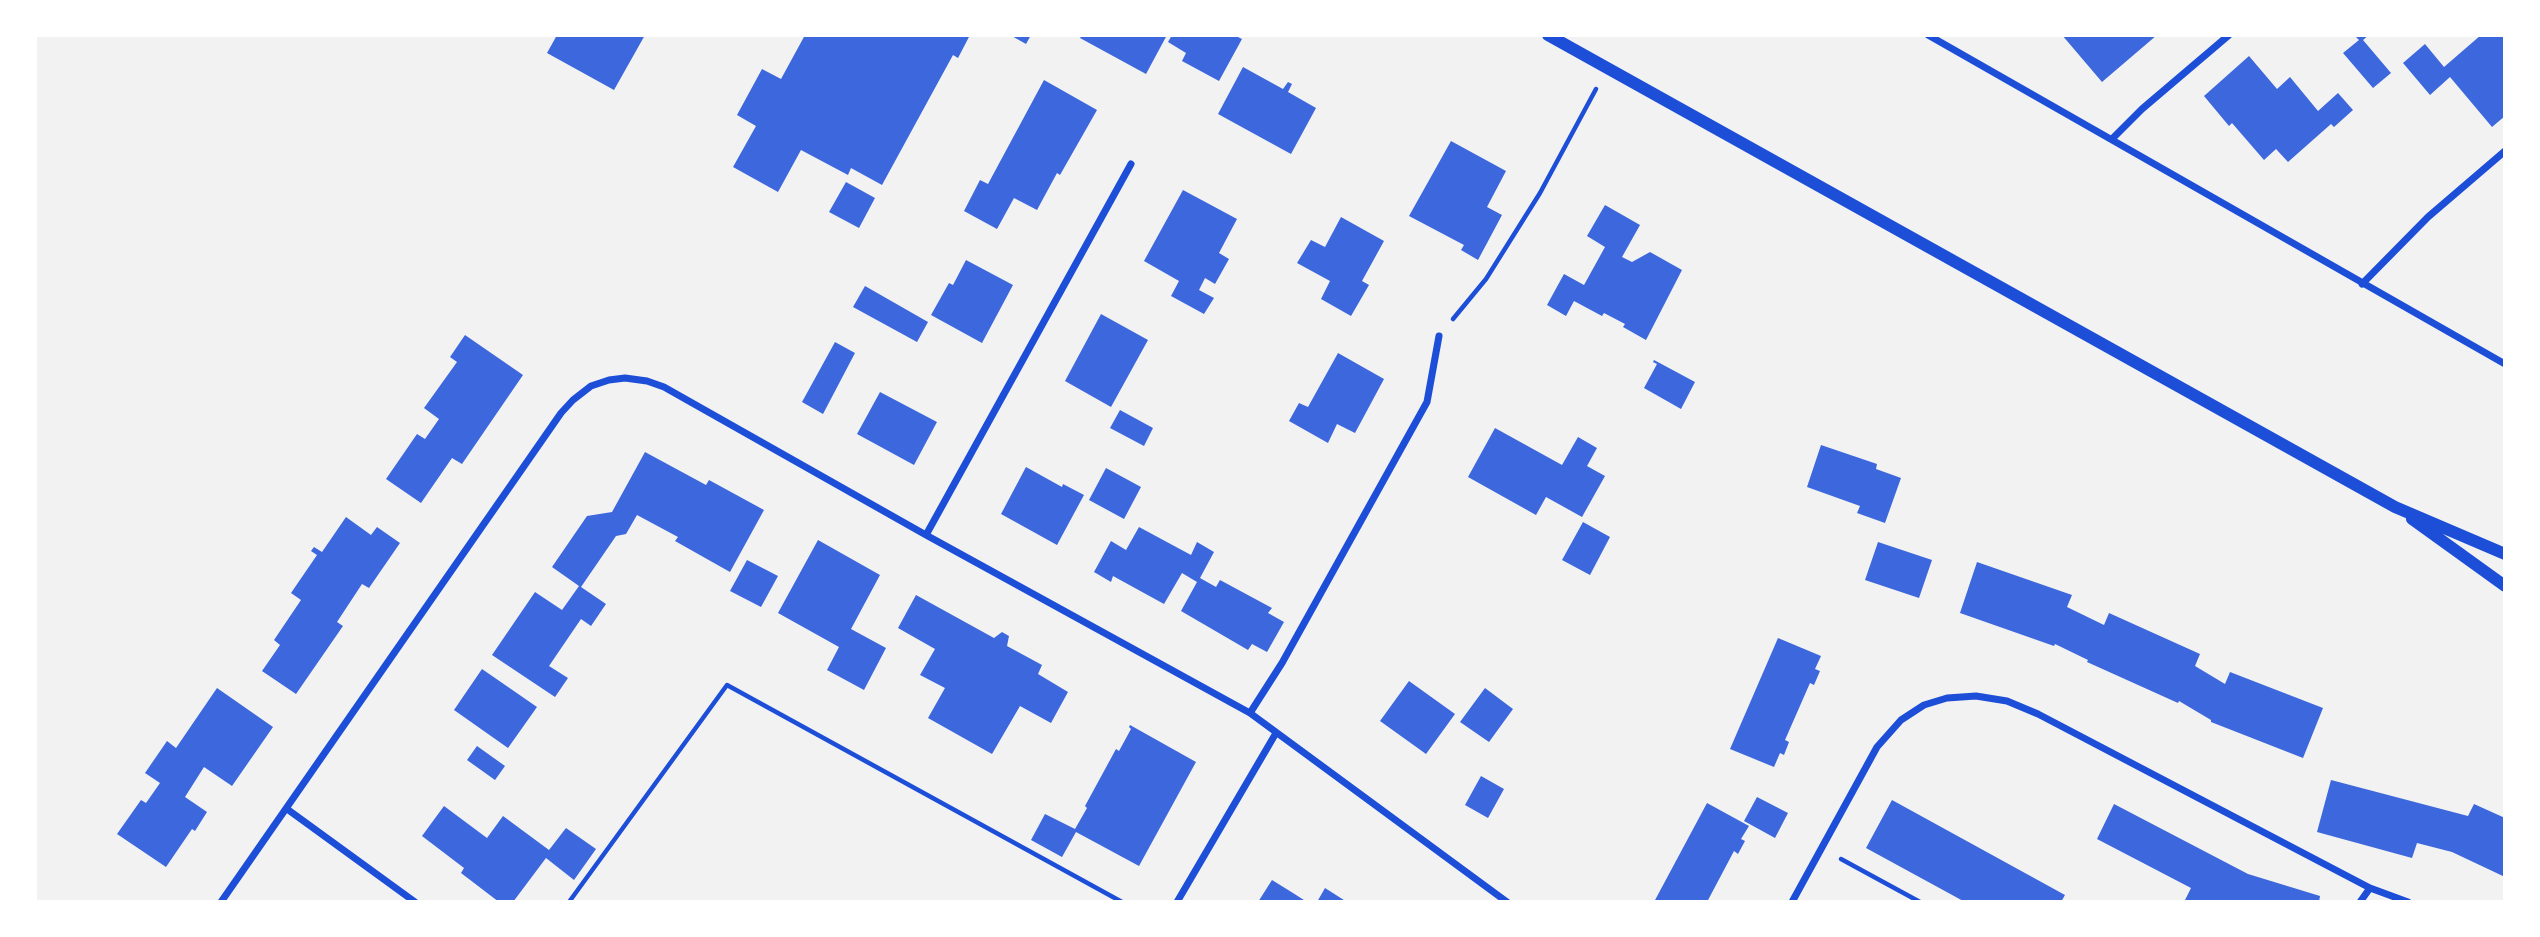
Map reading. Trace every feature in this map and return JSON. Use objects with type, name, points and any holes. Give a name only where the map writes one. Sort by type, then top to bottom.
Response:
[{"type":"street","points":[[1548,35],[2395,507],[2505,554]]},
{"type":"street","points":[[1928,35],[2505,364]]},
{"type":"street","points":[[2112,139],[2142,109],[2229,35]]},
{"type":"street","points":[[2362,284],[2428,217],[2505,152]]},
{"type":"street","points":[[926,535],[1131,164]]},
{"type":"street","points":[[1250,713],[1282,663],[1427,402],[1439,336]]},
{"type":"street","points":[[221,902],[561,413],[591,386],[625,378],[664,387],[1250,713],[1507,902]]},
{"type":"street","points":[[2395,507],[2505,586]]},
{"type":"street","points":[[1793,902],[1877,747],[1900,720],[1936,701],[1976,696],[2007,701],[2038,713],[2370,887],[2407,902]]},
{"type":"street","points":[[1177,902],[1276,733]]},
{"type":"street","points":[[287,808],[415,902]]},
{"type":"street","points":[[2360,902],[2370,887]]},
{"type":"path","points":[[1439,336],[1486,279],[1540,193],[1608,67]]},
{"type":"path","points":[[569,902],[727,685],[1122,902]]},
{"type":"path","points":[[1822,848],[1920,902]]},
{"type":"building","points":[[557,35],[645,35],[614,90],[547,53]]},
{"type":"building","points":[[805,35],[970,35],[958,58],[953,55],[882,185],[851,168],[848,175],[801,150],[778,192],[733,167],[756,126],[737,115],[762,69],[781,79]]},
{"type":"building","points":[[1010,35],[1031,35],[1026,44]]},
{"type":"building","points":[[1082,35],[1167,35],[1146,74],[1080,38]]},
{"type":"building","points":[[1172,35],[1234,35],[1242,39],[1219,81],[1182,61],[1186,53],[1168,42]]},
{"type":"building","points":[[2062,35],[2157,35],[2102,82]]},
{"type":"building","points":[[2354,35],[2369,35],[2363,40],[2391,73],[2373,88],[2343,53],[2359,40]]},
{"type":"building","points":[[2481,35],[2505,35],[2505,116],[2492,127],[2450,77],[2430,95],[2403,63],[2425,44],[2444,67]]},
{"type":"building","points":[[2249,56],[2277,89],[2290,77],[2318,111],[2338,93],[2353,110],[2334,127],[2331,124],[2288,162],[2276,149],[2264,160],[2232,123],[2229,126],[2204,96]]},
{"type":"building","points":[[1243,67],[1283,89],[1288,82],[1292,84],[1288,92],[1316,108],[1291,154],[1218,114]]},
{"type":"building","points":[[1044,80],[1097,110],[1037,210],[1014,198],[997,229],[964,211],[980,180],[988,184]]},
{"type":"building","points":[[1451,141],[1506,171],[1487,207],[1502,215],[1478,260],[1461,250],[1464,245],[1409,216]]},
{"type":"building","points":[[846,182],[875,198],[859,228],[829,212]]},
{"type":"building","points":[[1183,190],[1237,219],[1219,253],[1229,259],[1215,284],[1205,278],[1199,290],[1214,298],[1204,314],[1171,296],[1179,281],[1144,261]]},
{"type":"building","points":[[1605,205],[1640,225],[1622,257],[1632,262],[1650,252],[1682,270],[1646,340],[1623,327],[1625,324],[1604,313],[1602,316],[1574,301],[1566,316],[1547,305],[1564,274],[1584,285],[1605,247],[1587,236]]},
{"type":"building","points":[[1341,217],[1384,241],[1362,281],[1369,285],[1351,316],[1321,299],[1330,281],[1297,263],[1311,240],[1325,247]]},
{"type":"building","points":[[966,260],[1013,285],[982,343],[931,315],[949,283],[953,285]]},
{"type":"building","points":[[865,286],[928,322],[917,342],[853,307]]},
{"type":"building","points":[[1101,314],[1148,340],[1111,407],[1065,381]]},
{"type":"building","points":[[465,335],[523,375],[462,464],[452,458],[421,503],[386,479],[417,434],[425,439],[439,419],[424,408],[457,362],[450,357]]},
{"type":"building","points":[[835,342],[855,353],[823,414],[802,402]]},
{"type":"building","points":[[1338,353],[1384,379],[1355,433],[1337,424],[1328,443],[1289,421],[1299,403],[1308,407]]},
{"type":"building","points":[[1654,360],[1695,382],[1681,409],[1644,388],[1657,364]]},
{"type":"building","points":[[880,392],[937,422],[914,465],[857,434]]},
{"type":"building","points":[[1120,410],[1153,428],[1144,446],[1110,428]]},
{"type":"building","points":[[1495,428],[1562,465],[1578,437],[1597,448],[1587,466],[1605,476],[1582,517],[1546,497],[1536,515],[1468,477]]},
{"type":"building","points":[[1821,445],[1877,464],[1876,469],[1901,478],[1885,523],[1857,513],[1860,506],[1807,487]]},
{"type":"building","points":[[645,452],[706,485],[709,480],[764,510],[730,572],[675,541],[678,537],[637,515],[626,534],[616,536],[581,587],[606,604],[591,626],[581,619],[549,666],[568,678],[555,697],[492,655],[535,592],[562,610],[579,586],[552,567],[587,516],[612,512]]},
{"type":"building","points":[[1026,467],[1062,487],[1063,484],[1084,495],[1057,545],[1001,514]]},
{"type":"building","points":[[1106,468],[1141,487],[1124,519],[1089,500]]},
{"type":"building","points":[[346,517],[371,535],[377,527],[400,543],[369,588],[362,584],[337,622],[343,626],[296,694],[262,671],[280,645],[274,640],[301,600],[291,593],[317,555],[311,551],[314,547],[322,552]]},
{"type":"building","points":[[1583,522],[1610,537],[1590,575],[1562,560]]},
{"type":"building","points":[[1139,527],[1191,555],[1197,542],[1214,552],[1200,578],[1216,587],[1220,580],[1272,608],[1268,613],[1284,622],[1267,652],[1252,644],[1248,650],[1181,611],[1197,582],[1182,573],[1164,604],[1113,576],[1111,582],[1094,572],[1111,541],[1126,550]]},
{"type":"building","points":[[818,540],[880,575],[851,629],[886,648],[864,690],[827,670],[839,647],[778,613]]},
{"type":"building","points":[[1878,542],[1932,560],[1919,598],[1865,580]]},
{"type":"building","points":[[747,560],[778,576],[761,607],[730,591]]},
{"type":"building","points":[[1977,562],[2072,595],[2067,607],[2104,625],[2109,613],[2200,654],[2195,666],[2225,684],[2230,672],[2323,708],[2303,758],[2211,722],[2179,701],[2178,703],[2087,662],[2088,660],[2055,644],[2054,646],[1960,613]]},
{"type":"building","points":[[916,595],[994,638],[1002,632],[1009,636],[1007,646],[1042,665],[1038,674],[1068,692],[1051,723],[1020,706],[992,754],[928,718],[945,688],[920,675],[935,649],[898,628]]},
{"type":"building","points":[[1778,638],[1821,656],[1815,669],[1820,671],[1814,685],[1810,683],[1785,740],[1789,742],[1784,755],[1780,753],[1774,767],[1730,749]]},
{"type":"building","points":[[482,669],[537,707],[508,748],[454,710]]},
{"type":"building","points":[[1409,681],[1455,714],[1426,754],[1380,721]]},
{"type":"building","points":[[217,688],[273,727],[232,786],[204,767],[185,797],[207,812],[166,867],[117,834],[141,800],[146,803],[160,783],[145,773],[167,741],[176,748]]},
{"type":"building","points":[[1485,688],[1513,709],[1489,742],[1460,722]]},
{"type":"building","points":[[1130,725],[1196,762],[1139,866],[1076,832],[1062,857],[1031,840],[1045,814],[1075,829],[1116,749],[1119,751],[1131,729]]},
{"type":"building","points":[[477,746],[505,766],[495,780],[467,760]]},
{"type":"building","points":[[1481,776],[1504,789],[1488,818],[1465,805]]},
{"type":"building","points":[[2331,780],[2468,816],[2474,804],[2505,818],[2505,877],[2452,852],[2417,843],[2412,858],[2317,832]]},
{"type":"building","points":[[1757,797],[1788,813],[1775,838],[1744,821]]},
{"type":"building","points":[[1892,800],[2065,895],[2061,902],[1965,902],[1866,848]]},
{"type":"building","points":[[1707,803],[1749,826],[1741,839],[1745,841],[1738,854],[1734,851],[1707,902],[1654,902]]},
{"type":"building","points":[[2114,804],[2248,874],[2320,896],[2319,902],[2184,902],[2191,888],[2097,839]]},
{"type":"building","points":[[444,806],[487,838],[503,816],[549,850],[566,828],[596,849],[574,880],[546,858],[513,902],[499,902],[461,873],[464,868],[422,836]]},
{"type":"building","points":[[1272,880],[1293,893],[1307,902],[1258,902]]},
{"type":"building","points":[[1325,888],[1347,902],[1317,902]]}]
